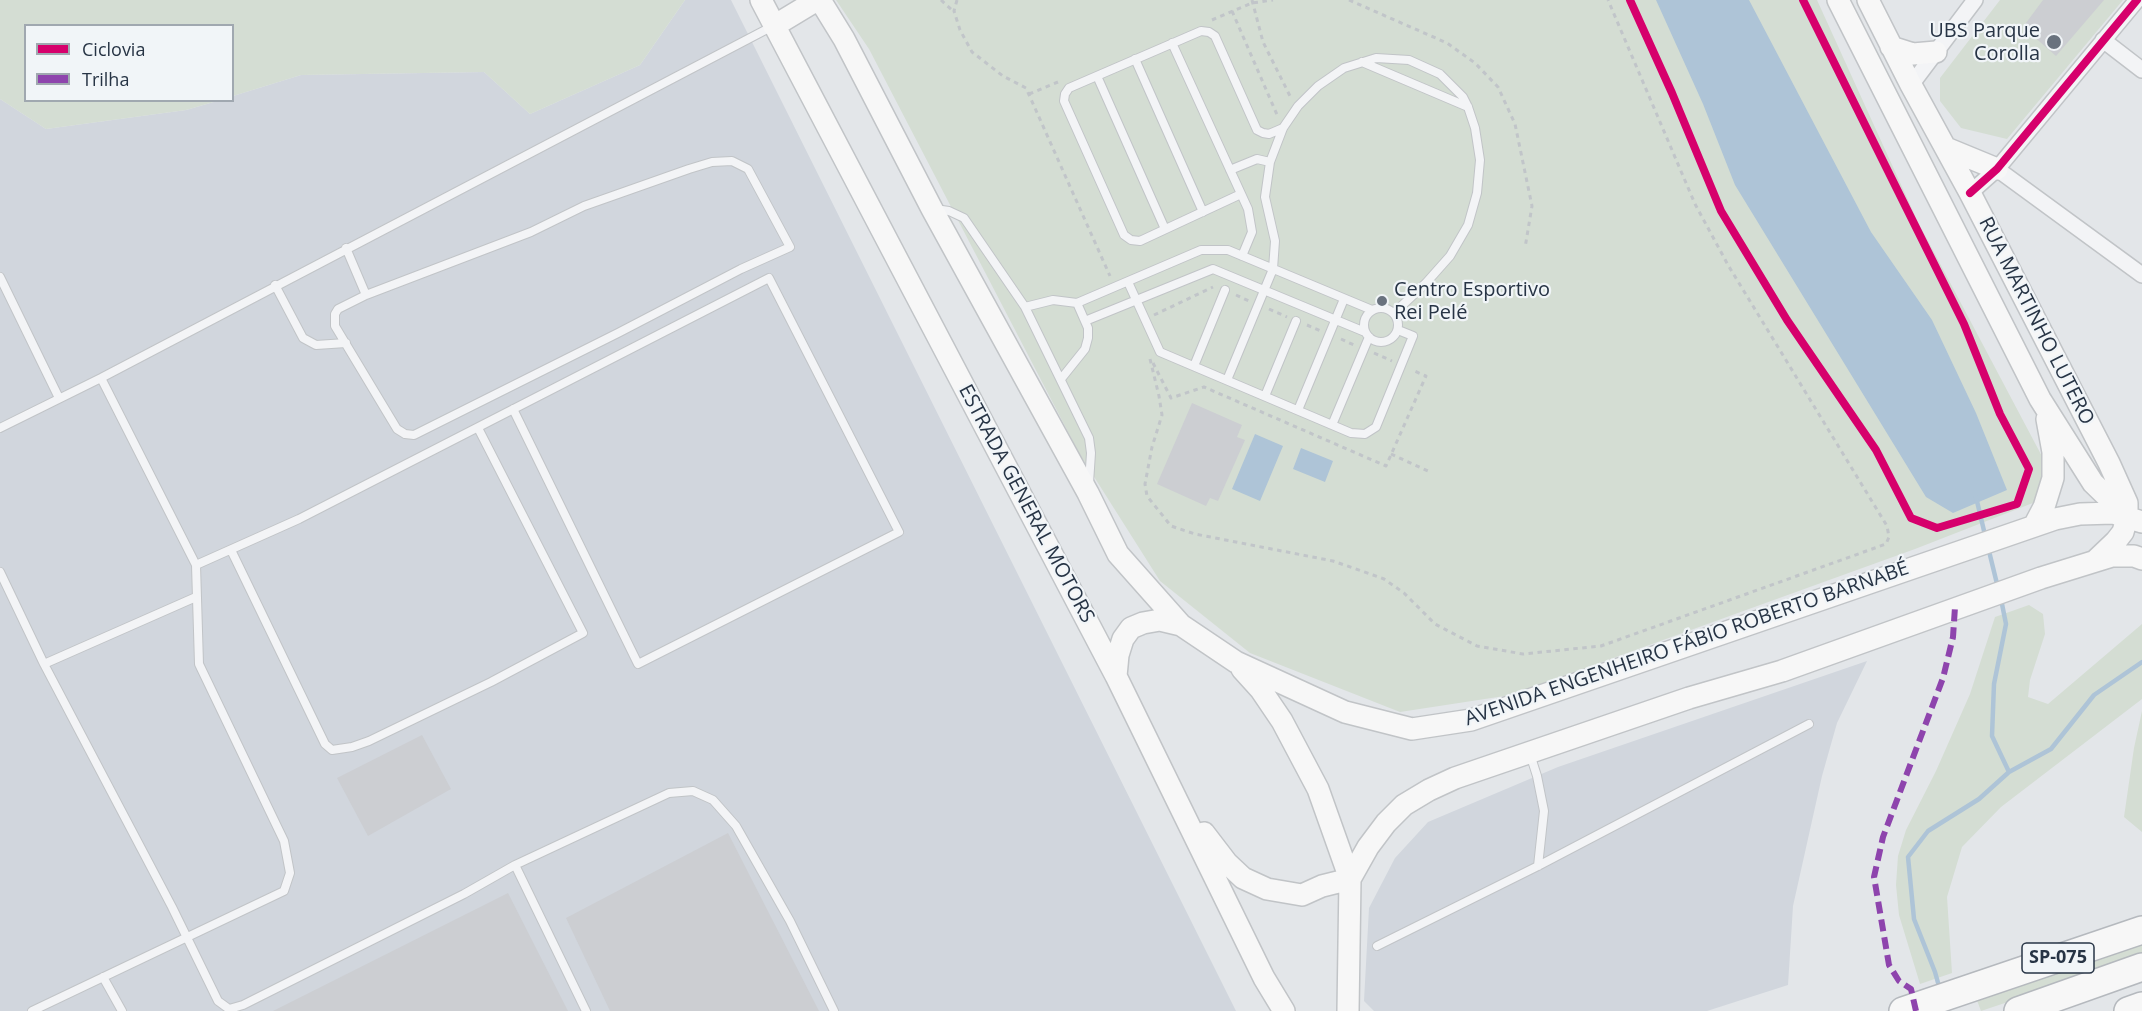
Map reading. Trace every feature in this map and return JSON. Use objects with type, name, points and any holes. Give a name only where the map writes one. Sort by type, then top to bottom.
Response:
[{"type":"highway","name":"SP-075","points":[[1903,1011],[2142,930]]},
{"type":"highway","name":"SP-075","points":[[2018,1011],[2142,968]]},
{"type":"highway","points":[[2128,1011],[2142,1006]]},
{"type":"main road","name":"ESTRADA GENERAL MOTORS","points":[[761,0],[1116,676],[1264,978],[1284,1011]]},
{"type":"main road","points":[[774,26],[818,0],[844,39],[1118,554],[1181,625],[1236,662],[1261,690],[1282,721],[1318,789],[1350,879],[1348,1011]]},
{"type":"main road","name":"RUA MARTINHO LUTERO","points":[[1838,0],[2040,399]]},
{"type":"main road","name":"RUA MARTINHO LUTERO","points":[[1868,0],[1970,193],[2137,523]]},
{"type":"main road","points":[[1892,47],[1913,54],[1936,52]]},
{"type":"main road","points":[[1893,106],[1911,85]]},
{"type":"main road","points":[[1946,148],[1997,169]]},
{"type":"main road","points":[[1944,207],[1970,193]]},
{"type":"main road","points":[[2040,399],[2093,483],[2137,523],[2123,532],[2092,564]]},
{"type":"main road","points":[[2030,527],[2044,507],[2053,478],[2053,452],[2049,424],[2040,399]]},
{"type":"main road","name":"AVENIDA ENGENHEIRO FÁBIO ROBERTO BARNABÉ","points":[[1236,662],[1345,712],[1412,729],[1471,720],[2030,527],[2080,514],[2113,513],[2137,523]]},
{"type":"main road","points":[[1162,770],[1213,846],[1243,878],[1267,889],[1302,895],[1322,886],[1350,879],[1368,846],[1386,823],[1404,806],[1429,790],[1455,778],[1689,698],[1782,671],[1962,604],[2042,578],[2112,556],[2134,556],[2142,559]]},
{"type":"main road","points":[[1116,676],[1123,639],[1131,628],[1161,620],[1181,625]]},
{"type":"street","points":[[1911,85],[1975,0]]},
{"type":"street","points":[[1970,193],[1997,169],[2137,0]]},
{"type":"street","points":[[2103,40],[2142,70]]},
{"type":"street","points":[[1997,169],[2142,274]]},
{"type":"street","points":[[1350,990],[1359,1011]]},
{"type":"lane","points":[[0,428],[101,378],[774,26]]},
{"type":"lane","points":[[1241,194],[1140,241],[1131,240],[1124,235],[1064,101],[1065,94],[1069,88],[1135,59],[1201,31],[1209,32],[1215,36],[1257,130],[1269,134],[1283,128]]},
{"type":"lane","points":[[1172,44],[1248,209],[1252,232],[1242,256]]},
{"type":"lane","points":[[1227,380],[1273,269],[1275,241],[1265,197],[1270,162],[1283,128],[1298,106],[1318,86],[1344,68],[1376,58],[1409,60],[1440,74],[1463,97],[1468,107],[1475,128],[1480,160],[1477,193],[1468,225],[1450,256],[1426,284],[1394,313]]},
{"type":"lane","points":[[1135,59],[1203,212]]},
{"type":"lane","points":[[1362,62],[1468,107]]},
{"type":"lane","points":[[1097,76],[1165,229]]},
{"type":"lane","points":[[1230,170],[1257,159],[1270,162]]},
{"type":"lane","points":[[732,161],[748,169],[790,247],[741,269],[414,435],[405,434],[397,429],[335,326],[334,314],[338,309],[366,295],[531,232],[584,206],[712,162],[732,161]]},
{"type":"lane","points":[[932,208],[949,211],[964,218],[1024,307],[1089,438],[1091,453],[1088,494]]},
{"type":"lane","points":[[346,248],[366,295]]},
{"type":"lane","points":[[1024,307],[1053,300],[1077,303],[1201,250],[1228,250],[1372,310],[1383,308],[1394,313],[1398,330],[1395,336],[1385,342],[1373,341],[1367,334],[1213,269],[1085,321]]},
{"type":"lane","points":[[0,277],[59,398]]},
{"type":"lane","points":[[196,565],[299,519],[769,278],[899,532],[638,664],[513,410]]},
{"type":"lane","points":[[1128,282],[1160,352],[1351,433],[1365,434],[1376,427],[1413,336],[1398,330]]},
{"type":"lane","points":[[275,285],[303,338],[316,345],[346,343]]},
{"type":"lane","points":[[1194,366],[1225,290]]},
{"type":"lane","points":[[1298,410],[1344,299]]},
{"type":"lane","points":[[1061,379],[1085,349],[1088,338],[1088,328],[1077,303]]},
{"type":"lane","points":[[1332,424],[1367,334],[1364,320],[1372,310]]},
{"type":"lane","points":[[1265,396],[1296,321]]},
{"type":"lane","points":[[32,1011],[284,891],[290,873],[284,841],[198,664],[196,565],[101,378]]},
{"type":"lane","points":[[231,550],[325,744],[332,750],[352,747],[369,741],[491,682],[583,633],[478,428]]},
{"type":"lane","points":[[0,572],[44,664],[218,1001],[227,1010],[243,1005],[464,894],[515,865],[669,793],[693,791],[713,800],[736,826],[790,921],[834,1011]]},
{"type":"lane","points":[[44,664],[196,597]]},
{"type":"lane","points":[[1377,946],[1538,866],[1809,724]]},
{"type":"lane","points":[[1529,753],[1537,776],[1544,811],[1538,866]]},
{"type":"lane","points":[[515,865],[586,1011]]},
{"type":"lane","points":[[103,976],[122,1011]]},
{"type":"path","points":[[941,0],[954,11],[960,30],[972,52],[1003,76],[1026,88],[1115,287]]},
{"type":"path","points":[[954,11],[957,0]]},
{"type":"path","points":[[1273,0],[1252,2],[1263,42],[1287,93],[1298,106]]},
{"type":"path","points":[[1149,357],[1160,396],[1162,415],[1150,455],[1146,484],[1147,496],[1171,526],[1195,534],[1333,561],[1384,579],[1404,593],[1435,624],[1477,646],[1524,654],[1601,646],[1886,544],[1889,537],[1887,526],[1728,265],[1695,204],[1608,0]]},
{"type":"path","points":[[1232,11],[1283,128]]},
{"type":"path","points":[[1391,454],[1430,472]]},
{"type":"shaded area","points":[[0,0],[685,0],[640,65],[530,114],[484,72],[301,75],[234,96],[234,24],[24,24],[24,102],[214,102],[186,110],[46,129],[0,99]]},
{"type":"shaded area","points":[[685,0],[731,0],[1236,1011],[0,1011],[0,99],[46,129],[186,110],[214,102],[234,102],[234,96],[301,75],[484,72],[530,114],[640,65]]},
{"type":"shaded area","name":"Centro Esportivo Rei Pelé","points":[[836,0],[1817,0],[1918,222],[2045,462],[2038,501],[1915,549],[1511,695],[1400,712],[1250,653],[1160,581],[1079,453],[869,49]]},
{"type":"shaded area","points":[[2000,0],[2123,0],[2007,139],[1961,128],[1940,101],[1940,78]]},
{"type":"shaded area","points":[[2029,605],[2043,614],[2045,634],[2030,680],[2028,697],[2048,704],[2142,624],[2142,699],[2001,807],[1962,847],[1947,897],[1952,973],[1920,984],[1899,915],[1896,885],[1898,856],[1906,830],[1936,771],[1970,694],[1995,617]]},
{"type":"shaded area","points":[[1867,661],[1837,723],[1822,776],[1793,906],[1788,985],[1707,1011],[1374,1011],[1364,1001],[1369,908],[1395,858],[1428,822],[1558,767]]},
{"type":"shaded area","points":[[2142,711],[2142,832],[2124,817]]},
{"type":"shaded area","points":[[2142,938],[2142,957],[1981,1011],[1975,995]]},
{"type":"water","points":[[1656,0],[1749,0],[1871,232],[1932,320],[1976,413],[2007,490],[1953,513],[1926,497],[1735,185],[1703,104]]},
{"type":"water","points":[[1255,434],[1283,446],[1260,501],[1232,489]]},
{"type":"water","points":[[1301,448],[1333,461],[1325,482],[1293,469]]},
{"type":"building","name":"UBS Parque Corolla","points":[[2043,0],[2104,0],[2056,56],[2023,27]]},
{"type":"building","points":[[1192,403],[1242,425],[1237,437],[1245,440],[1218,501],[1210,498],[1206,506],[1157,484]]},
{"type":"building","points":[[422,735],[451,789],[368,836],[337,778]]},
{"type":"building","points":[[728,833],[819,1011],[610,1011],[566,918]]},
{"type":"building","points":[[508,893],[568,1011],[273,1011]]},
{"type":"waterway","points":[[1976,497],[1985,535]]},
{"type":"waterway","points":[[1988,547],[1998,588]]},
{"type":"waterway","points":[[2001,599],[2006,624],[1994,684],[1992,736],[2009,772]]},
{"type":"waterway","points":[[1940,990],[1914,919],[1908,857],[1928,831],[1979,799],[2009,772],[2051,749],[2094,695],[2142,662]]},
{"type":"marked path","points":[[1916,1011],[1911,989],[1899,981],[1889,965],[1874,877],[1883,837],[1943,678],[1953,637],[1955,607]]},
{"type":"cycle path","points":[[1630,0],[1721,211],[1787,320],[1876,450],[1911,518],[1937,528],[2017,504],[2029,469],[2000,414],[1964,324],[1803,0]]},
{"type":"cycle path","points":[[1970,193],[1997,169],[2137,0]]},
{"type":"place","name":"UBS Parque Corolla","points":[[2054,42]]},
{"type":"place","name":"Centro Esportivo Rei Pelé","points":[[1382,301]]}]
